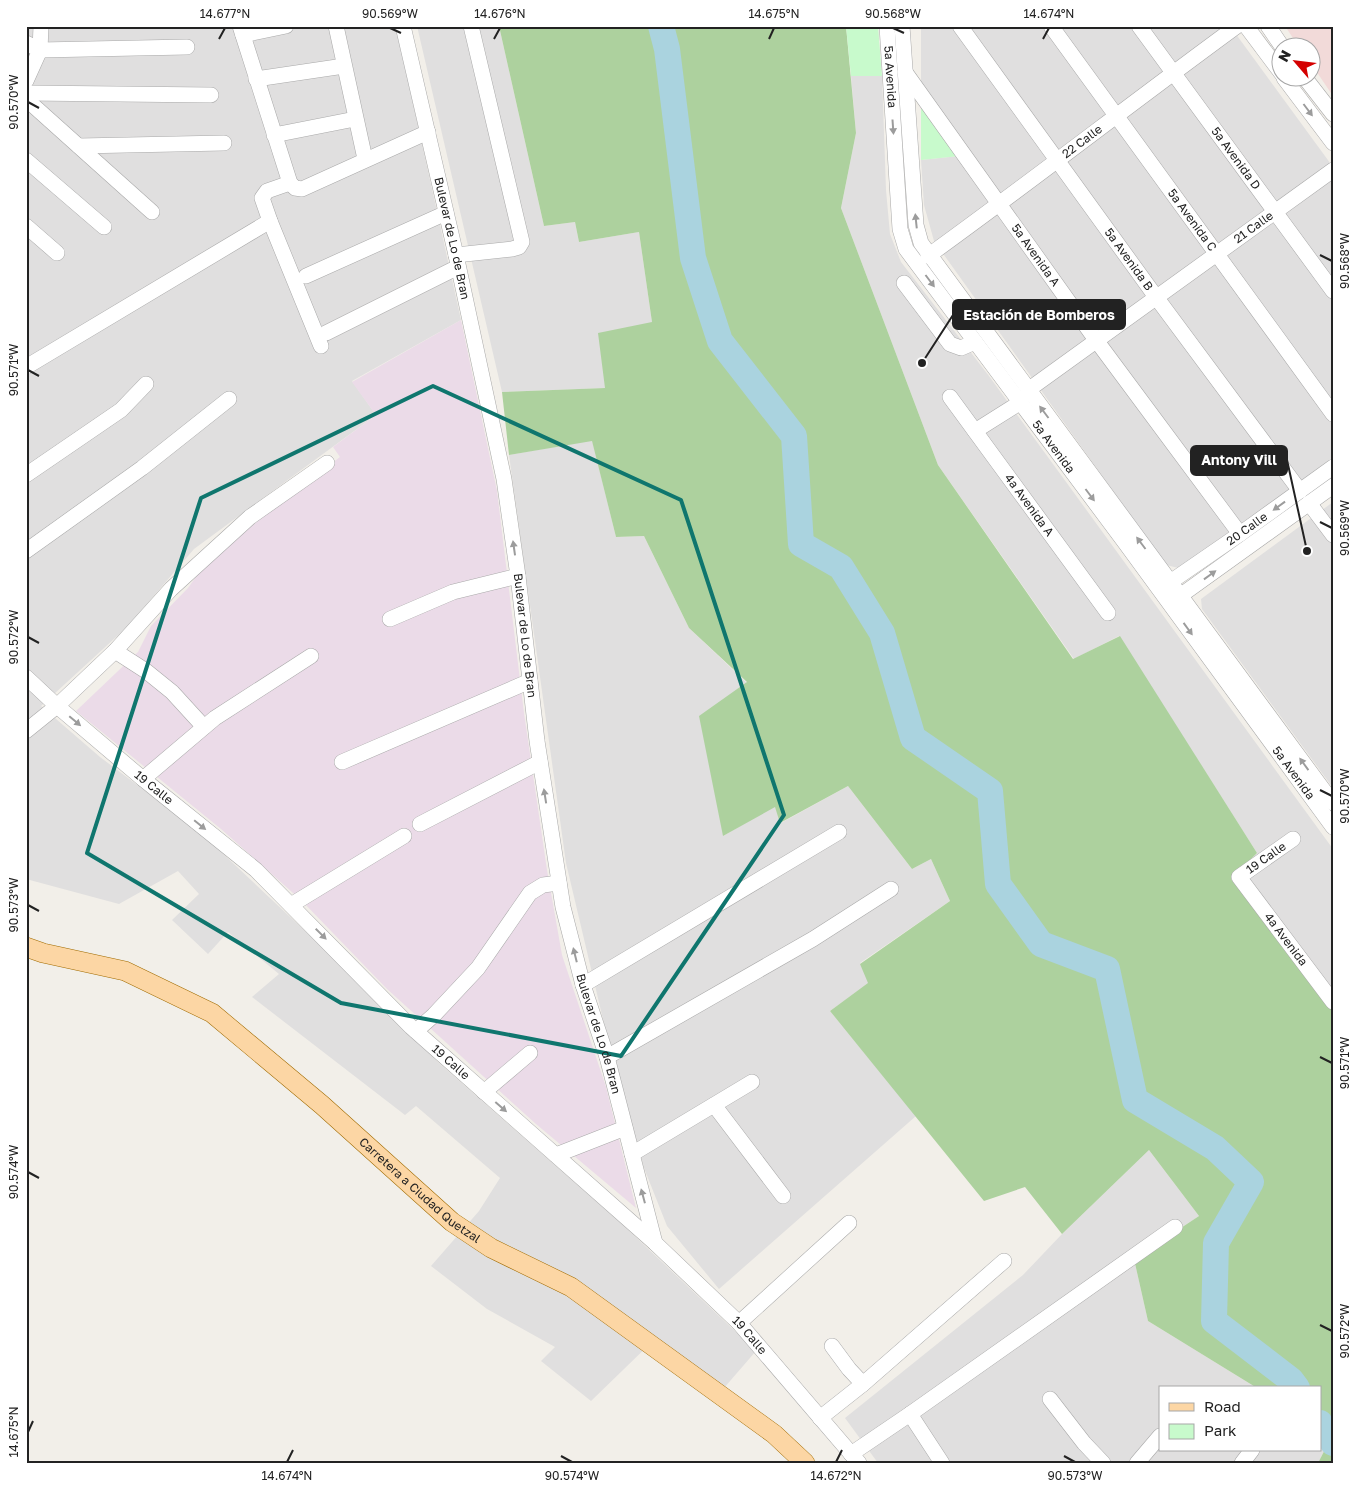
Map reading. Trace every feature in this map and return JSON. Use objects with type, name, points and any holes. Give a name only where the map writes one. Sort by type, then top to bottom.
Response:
[{"type":"main road","name":"Carretera a Ciudad Quetzal","points":[[26,947],[43,953],[125,971],[212,1013],[322,1105],[452,1222],[491,1248],[571,1287],[774,1434],[805,1463]]},
{"type":"street","points":[[26,81],[33,46],[41,26]]},
{"type":"street","points":[[286,26],[241,31],[290,183],[296,188],[302,189],[364,159],[428,132]]},
{"type":"street","points":[[336,26],[364,159]]},
{"type":"street","name":"Bulevar de Lo de Bran","points":[[403,26],[457,261],[504,479],[518,576],[540,762],[563,907],[583,984],[607,1057],[655,1243]]},
{"type":"street","points":[[290,183],[267,191],[262,198],[270,220],[324,339],[457,261],[518,247],[522,242],[471,26]]},
{"type":"street","name":"5a Avenida","points":[[887,26],[902,240],[906,249],[975,342],[1005,370]]},
{"type":"street","name":"5a Avenida","points":[[902,26],[916,225],[921,244],[1005,370],[1165,586],[1333,827]]},
{"type":"street","name":"5a Avenida B","points":[[960,26],[1156,297],[1300,491]]},
{"type":"street","name":"5a Avenida C","points":[[1051,26],[1333,414]]},
{"type":"street","name":"5a Avenida D","points":[[1139,26],[1333,291]]},
{"type":"street","name":"22 Calle","points":[[928,256],[1237,26]]},
{"type":"street","points":[[1246,26],[1272,61]]},
{"type":"street","points":[[1268,26],[1276,38]]},
{"type":"street","points":[[33,46],[187,46]]},
{"type":"street","points":[[256,79],[344,66]]},
{"type":"street","name":"5a Avenida A","points":[[905,71],[1096,340],[1240,534]]},
{"type":"street","points":[[1292,88],[1333,143]]},
{"type":"street","points":[[1314,88],[1333,114]]},
{"type":"street","points":[[26,93],[211,95]]},
{"type":"street","points":[[26,99],[152,212]]},
{"type":"street","points":[[274,136],[355,119]]},
{"type":"street","points":[[79,146],[224,143]]},
{"type":"street","points":[[26,160],[104,227]]},
{"type":"street","name":"21 Calle","points":[[975,431],[1096,340],[1333,170]]},
{"type":"street","points":[[306,276],[446,213]]},
{"type":"street","points":[[26,367],[270,220]]},
{"type":"street","points":[[26,226],[56,253]]},
{"type":"street","points":[[904,283],[950,344],[961,348],[975,342]]},
{"type":"street","points":[[26,475],[121,410],[146,384]]},
{"type":"street","name":"4a Avenida A","points":[[950,397],[1108,613]]},
{"type":"street","points":[[26,551],[142,468],[229,400]]},
{"type":"street","points":[[26,731],[57,706],[115,652],[171,589],[250,517],[326,463]]},
{"type":"street","name":"20 Calle","points":[[1165,586],[1333,467]]},
{"type":"street","name":"20 Calle","points":[[1175,600],[1333,486]]},
{"type":"street","points":[[1309,503],[1333,535]]},
{"type":"street","points":[[390,619],[453,592],[518,576]]},
{"type":"street","name":"5a Avenida","points":[[1175,600],[1333,803]]},
{"type":"street","points":[[115,652],[172,692],[204,727]]},
{"type":"street","points":[[143,779],[215,718],[311,656]]},
{"type":"street","name":"19 Calle","points":[[26,677],[143,779],[256,870],[416,1031],[655,1243],[739,1323],[855,1458]]},
{"type":"street","points":[[342,762],[530,681]]},
{"type":"street","points":[[420,824],[540,762]]},
{"type":"street","points":[[583,984],[839,832]]},
{"type":"street","points":[[292,905],[404,836]]},
{"type":"street","name":"19 Calle","points":[[1239,876],[1293,839]]},
{"type":"street","name":"4a Avenida","points":[[1239,876],[1333,1002]]},
{"type":"street","points":[[416,1031],[434,1015],[478,968],[530,893],[543,885],[559,883]]},
{"type":"street","points":[[607,1057],[813,939],[891,889]]},
{"type":"street","points":[[484,1092],[530,1053]]},
{"type":"street","points":[[632,1154],[752,1082]]},
{"type":"street","points":[[714,1105],[783,1196]]},
{"type":"street","points":[[556,1155],[625,1128]]},
{"type":"street","points":[[739,1323],[849,1222]]},
{"type":"street","points":[[855,1458],[910,1414],[1175,1228]]},
{"type":"street","points":[[820,1418],[863,1384],[1004,1262]]},
{"type":"street","points":[[832,1346],[849,1370],[863,1384]]},
{"type":"street","points":[[1050,1400],[1084,1443],[1103,1463]]},
{"type":"street","points":[[910,1414],[942,1463]]},
{"type":"street","points":[[1136,1463],[1159,1437]]},
{"type":"street","points":[[1242,1463],[1250,1452]]},
{"type":"highlighted area","points":[[433,386],[681,500],[784,815],[621,1056],[341,1003],[87,853],[201,498]]},
{"type":"shaded area","points":[[26,26],[396,26],[461,320],[352,381],[376,415],[194,549],[127,627],[41,706],[100,757],[201,833],[320,945],[439,1063],[623,1225],[756,1351],[724,1388],[656,1338],[591,1401],[541,1361],[555,1347],[487,1309],[431,1266],[479,1211],[500,1178],[416,1106],[405,1115],[252,997],[279,974],[228,932],[208,954],[172,920],[199,894],[178,871],[119,904],[26,879]]},
{"type":"shaded area","points":[[417,26],[499,26],[544,226],[575,222],[579,242],[639,232],[652,322],[605,388],[502,392]]},
{"type":"shaded area","points":[[921,26],[1230,26],[1272,83],[1272,88],[1275,88],[1333,167],[1333,457],[1187,570],[1166,565],[934,241],[924,205],[921,160],[968,155],[921,92]]},
{"type":"shaded area","points":[[1285,26],[1333,26],[1333,96],[1322,80],[1322,38],[1293,38]]},
{"type":"shaded area","points":[[851,76],[882,76],[886,190],[890,234],[901,262],[989,376],[1333,849],[1333,1011],[1230,879],[1257,853],[1119,636],[1074,659],[938,465],[841,208],[856,133]]},
{"type":"shaded area","points":[[461,320],[497,491],[524,713],[547,870],[562,955],[606,1087],[636,1208],[536,1124],[387,989],[302,901],[221,829],[76,711],[138,652],[151,626],[188,588],[208,560],[340,457],[333,447],[376,415],[352,382]]},
{"type":"shaded area","points":[[592,440],[616,537],[644,536],[689,628],[747,683],[723,836],[775,806],[781,823],[848,786],[912,869],[931,859],[950,901],[860,963],[869,983],[830,1011],[916,1116],[719,1289],[667,1226],[644,1168],[606,1032],[566,863],[509,455]]},
{"type":"shaded area","points":[[1333,502],[1333,788],[1202,609],[1201,599]]},
{"type":"shaded area","points":[[1149,1150],[1199,1216],[1134,1259],[1148,1321],[1254,1386],[1159,1386],[1159,1452],[1322,1452],[1322,1427],[1333,1434],[1318,1463],[878,1463],[845,1418],[1023,1275],[1062,1234]]},
{"type":"green space","points":[[499,26],[846,26],[856,133],[841,208],[938,465],[1073,659],[1120,636],[1257,853],[1231,879],[1333,1011],[1333,1434],[1322,1427],[1322,1386],[1254,1386],[1148,1321],[1134,1259],[1199,1216],[1149,1150],[1062,1234],[1025,1187],[984,1201],[830,1011],[868,983],[860,964],[950,901],[931,859],[912,869],[848,786],[780,823],[775,807],[723,836],[699,716],[747,682],[689,628],[644,536],[616,537],[592,441],[509,455],[502,392],[605,388],[598,333],[652,322],[639,232],[579,242],[575,222],[544,226]]},
{"type":"green space","points":[[846,26],[878,26],[882,76],[851,76]]},
{"type":"green space","points":[[921,92],[969,155],[921,160]]},
{"type":"green space","points":[[1333,1434],[1333,1463],[1318,1463]]},
{"type":"waterway","points":[[661,26],[667,49],[693,258],[720,341],[794,436],[801,544],[841,567],[882,633],[913,738],[990,791],[998,884],[1041,944],[1107,969],[1135,1100],[1215,1148],[1251,1182],[1216,1243],[1214,1321],[1291,1380],[1296,1386]]},
{"type":"waterway","points":[[1322,1426],[1333,1443]]},
{"type":"place","name":"Estación de Bomberos","points":[[922,363]]},
{"type":"place","name":"Antony Vill","points":[[1307,551]]}]
